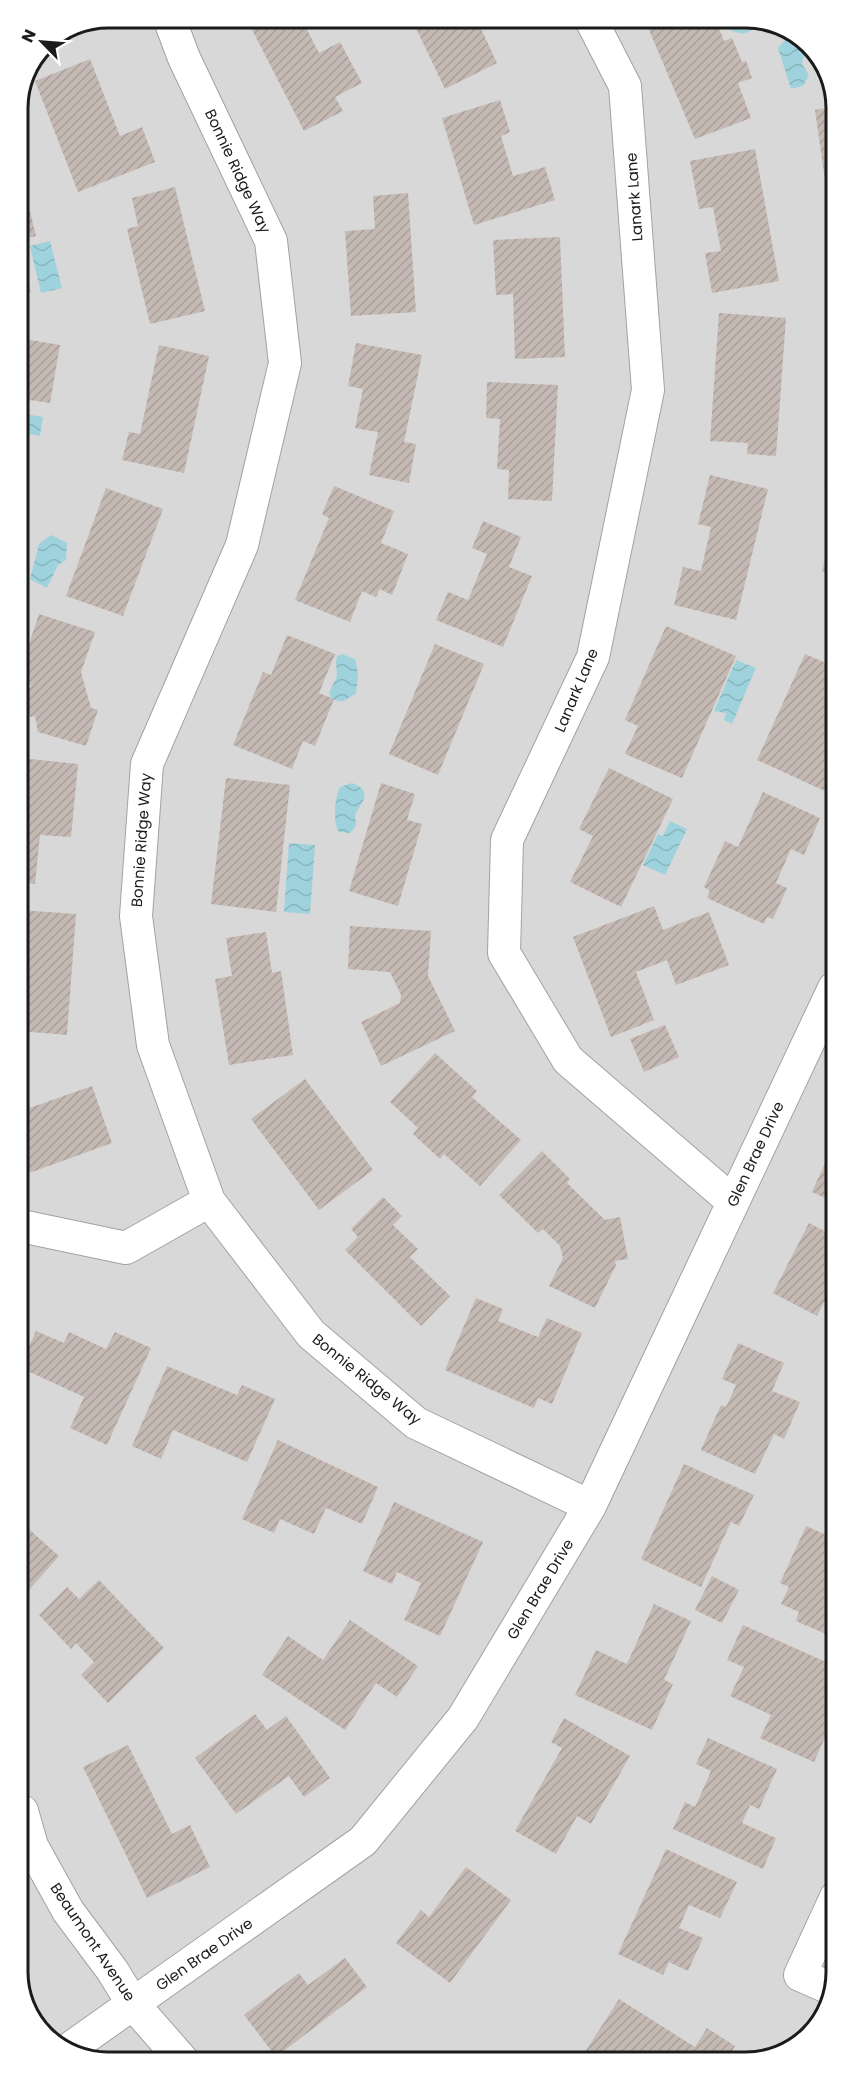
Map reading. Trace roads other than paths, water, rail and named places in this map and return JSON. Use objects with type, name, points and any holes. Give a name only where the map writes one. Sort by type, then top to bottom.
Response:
[{"type":"street","name":"Bonnie Ridge Way","points":[[173,28],[184,58],[271,241],[285,363],[242,545],[147,764],[136,916],[153,1044],[209,1201],[311,1334],[416,1423],[590,1506]]},
{"type":"street","name":"Lanark Lane","points":[[596,29],[625,86],[648,390],[593,657],[507,840],[504,953],[568,1060],[732,1201]]},
{"type":"street","name":"Glen Brae Drive","points":[[76,2044],[363,1841],[463,1718],[590,1506],[826,1005]]},
{"type":"street","points":[[28,1228],[126,1248],[209,1201]]},
{"type":"street","name":"Beaumont Avenue","points":[[28,1832],[32,1846],[68,1911],[112,1970],[133,2004],[174,2051]]},
{"type":"street","points":[[824,1985],[800,1975],[826,1919]]},
{"type":"water","points":[[729,29],[751,29],[752,29],[739,33]]},
{"type":"water","points":[[786,40],[794,45],[804,55],[802,64],[809,75],[803,86],[791,89],[778,48]]},
{"type":"water","points":[[50,241],[62,288],[41,293],[30,246]]},
{"type":"water","points":[[29,415],[43,417],[40,436],[29,434]]},
{"type":"water","points":[[51,535],[67,543],[66,560],[58,565],[47,588],[30,579],[39,544]]},
{"type":"water","points":[[342,654],[355,659],[358,673],[356,694],[340,701],[332,699],[329,693],[337,676],[337,656]]},
{"type":"water","points":[[736,660],[756,668],[732,724],[724,720],[726,713],[714,711]]},
{"type":"water","points":[[352,783],[363,790],[363,801],[355,814],[356,825],[353,830],[350,833],[339,832],[335,816],[337,797],[340,787]]},
{"type":"water","points":[[670,821],[687,829],[665,875],[643,865],[658,834],[663,836]]},
{"type":"water","points":[[289,843],[315,845],[310,914],[284,912]]}]
